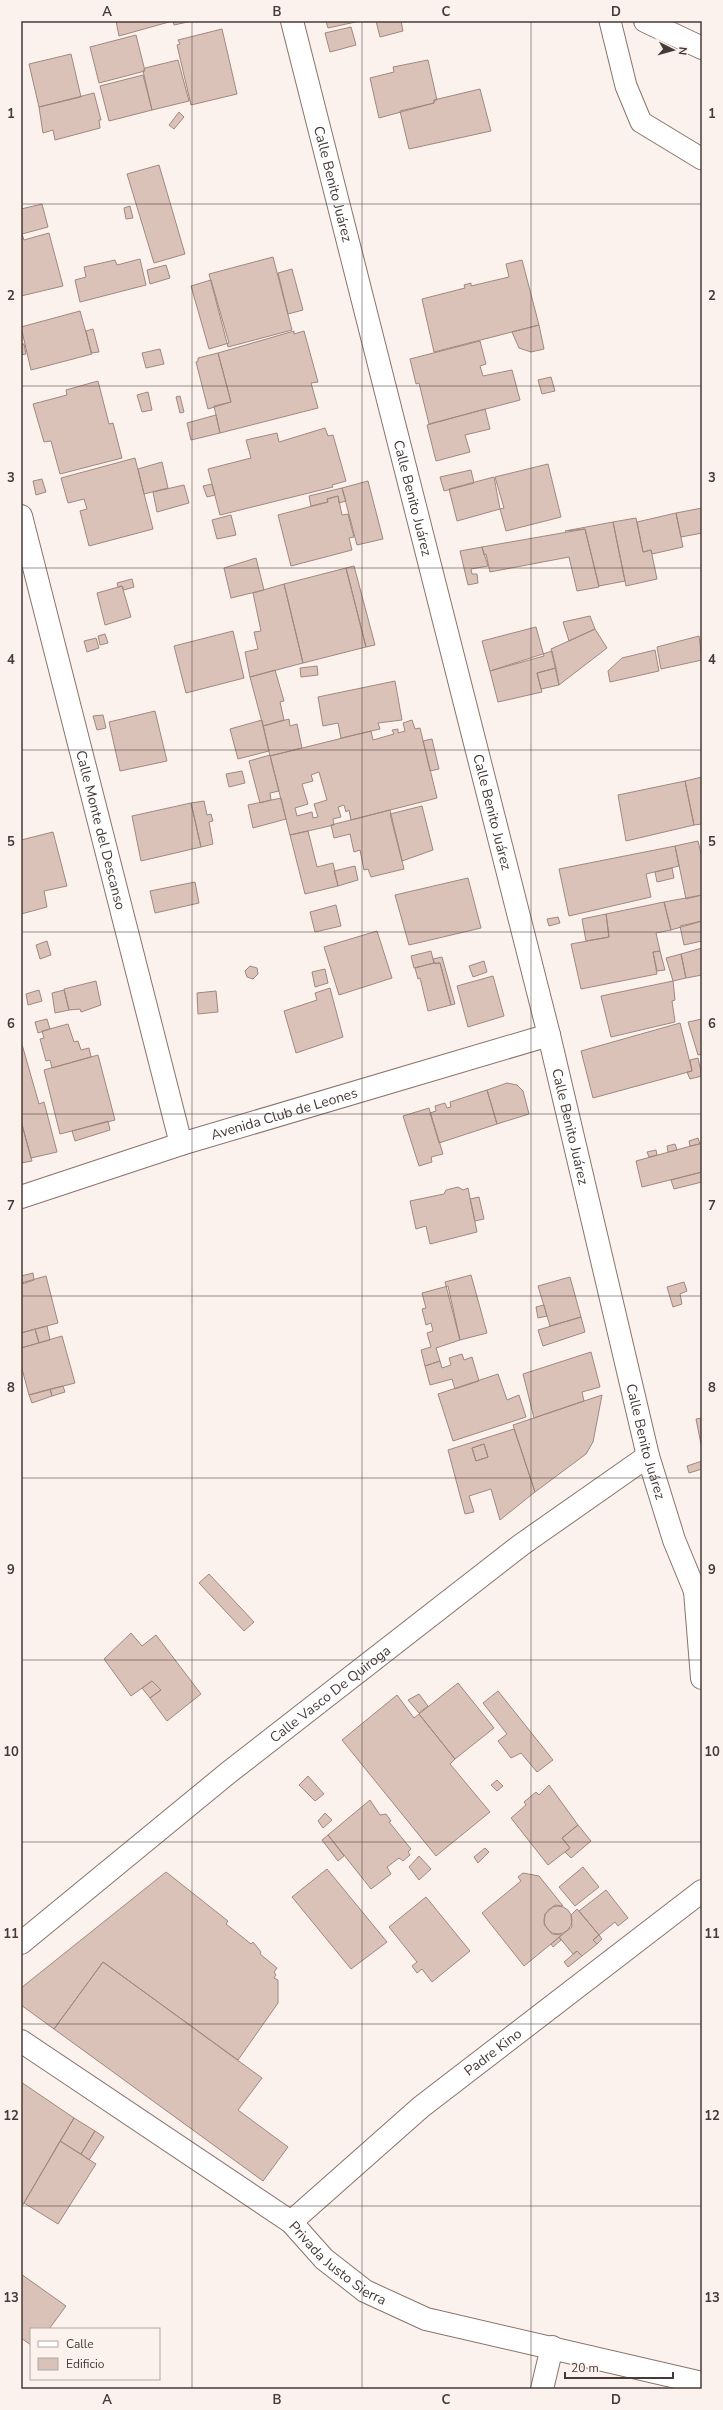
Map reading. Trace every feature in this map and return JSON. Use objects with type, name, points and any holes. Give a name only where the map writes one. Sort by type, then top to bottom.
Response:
[{"type":"street","name":"Calle Benito Juárez","points":[[292,21],[549,1035],[648,1456],[674,1540],[699,1595],[702,1678]]},
{"type":"street","points":[[645,21],[702,48]]},
{"type":"street","name":"Calle Monte del Descanso","points":[[21,516],[181,1144]]},
{"type":"street","name":"Avenida Club de Leones","points":[[21,1197],[181,1144],[549,1035]]},
{"type":"street","name":"Calle Vasco De Quiroga","points":[[21,1943],[228,1773],[521,1545],[648,1456]]},
{"type":"street","name":"Padre Kino","points":[[291,2222],[421,2107],[702,1891]]},
{"type":"street","name":"Privada Justo Sierra","points":[[21,2041],[291,2222],[324,2259],[365,2291],[426,2319],[702,2383]]},
{"type":"street","points":[[542,2389],[552,2347]]},
{"type":"lane","points":[[610,21],[626,86],[642,122],[702,159]]},
{"type":"building","points":[[116,21],[169,21],[169,22],[119,36]]},
{"type":"building","points":[[173,21],[192,21],[174,25]]},
{"type":"building","points":[[326,21],[360,21],[328,28]]},
{"type":"building","points":[[376,21],[401,21],[403,31],[380,37]]},
{"type":"building","points":[[351,27],[356,45],[330,52],[325,33]]},
{"type":"building","points":[[222,29],[237,94],[191,105],[177,45],[180,44],[178,40]]},
{"type":"building","points":[[136,35],[145,71],[99,83],[90,47]]},
{"type":"building","points":[[71,54],[81,97],[39,107],[29,64]]},
{"type":"building","points":[[178,60],[189,101],[152,110],[143,71],[145,68]]},
{"type":"building","points":[[428,60],[437,100],[434,100],[434,103],[379,118],[370,78],[394,72],[393,67]]},
{"type":"building","points":[[143,75],[152,110],[109,121],[100,86]]},
{"type":"building","points":[[480,89],[491,131],[409,149],[400,111],[434,103],[434,100]]},
{"type":"building","points":[[94,93],[101,120],[99,120],[100,128],[55,140],[53,130],[43,133],[39,107]]},
{"type":"building","points":[[179,112],[184,117],[174,129],[169,125]]},
{"type":"building","points":[[159,165],[185,254],[154,263],[127,174]]},
{"type":"building","points":[[42,204],[48,227],[22,234],[24,240],[49,233],[63,286],[21,296],[21,209]]},
{"type":"building","points":[[130,206],[133,218],[126,219],[124,208]]},
{"type":"building","points":[[273,257],[292,330],[228,347],[209,274]]},
{"type":"building","points":[[140,259],[146,285],[80,302],[75,280],[86,277],[84,267],[115,260],[117,265]]},
{"type":"building","points":[[522,260],[539,325],[434,352],[422,299],[465,288],[464,285],[471,283],[471,286],[509,277],[506,264]]},
{"type":"building","points":[[166,265],[170,278],[150,284],[147,270]]},
{"type":"building","points":[[292,269],[303,310],[288,314],[278,273]]},
{"type":"building","points":[[211,280],[229,343],[209,349],[191,286]]},
{"type":"building","points":[[80,311],[92,354],[31,370],[21,327]]},
{"type":"building","points":[[539,325],[544,349],[531,352],[519,348],[512,332]]},
{"type":"building","points":[[93,329],[99,352],[91,353],[86,331]]},
{"type":"building","points":[[294,331],[294,334],[304,331],[318,382],[311,383],[318,408],[220,433],[214,406],[231,402],[218,353]]},
{"type":"building","points":[[480,341],[486,364],[480,366],[483,376],[512,370],[520,400],[429,424],[419,383],[416,384],[410,359]]},
{"type":"building","points":[[21,344],[24,344],[26,354],[21,355]]},
{"type":"building","points":[[160,349],[164,364],[146,368],[142,353]]},
{"type":"building","points":[[218,353],[231,402],[208,409],[196,362],[198,361],[198,358]]},
{"type":"building","points":[[551,377],[555,391],[542,394],[538,380]]},
{"type":"building","points":[[98,381],[109,424],[113,423],[122,458],[60,474],[51,441],[44,442],[33,404],[67,395],[66,390]]},
{"type":"building","points":[[148,392],[152,410],[142,412],[137,395]]},
{"type":"building","points":[[180,396],[184,412],[180,413],[176,397]]},
{"type":"building","points":[[485,409],[490,429],[465,435],[470,452],[436,461],[427,425]]},
{"type":"building","points":[[216,415],[220,433],[191,440],[187,423]]},
{"type":"building","points":[[325,428],[328,436],[333,435],[346,481],[332,485],[333,487],[220,515],[208,469],[251,458],[246,440],[277,433],[279,442]]},
{"type":"building","points":[[135,458],[153,529],[89,546],[80,511],[87,509],[84,499],[68,503],[61,478]]},
{"type":"building","points":[[162,462],[168,488],[144,494],[138,469]]},
{"type":"building","points":[[548,464],[561,517],[506,531],[500,509],[504,508],[495,477]]},
{"type":"building","points":[[471,470],[474,483],[444,491],[440,477]]},
{"type":"building","points":[[494,477],[500,509],[457,521],[449,489]]},
{"type":"building","points":[[42,479],[46,492],[36,495],[33,481]]},
{"type":"building","points":[[368,481],[383,539],[357,545],[342,488]]},
{"type":"building","points":[[212,484],[215,495],[207,497],[203,486]]},
{"type":"building","points":[[184,485],[189,503],[157,512],[153,492]]},
{"type":"building","points":[[342,488],[346,501],[339,503],[338,496],[327,499],[328,502],[311,506],[309,496]]},
{"type":"building","points":[[338,496],[342,515],[348,514],[354,537],[349,538],[352,550],[291,566],[278,515],[328,502],[327,499]]},
{"type":"building","points":[[702,508],[702,533],[681,537],[676,513]]},
{"type":"building","points":[[676,513],[683,547],[652,554],[651,550],[643,552],[637,522]]},
{"type":"building","points":[[231,515],[236,535],[217,539],[212,520]]},
{"type":"building","points":[[636,518],[643,552],[651,550],[657,579],[626,586],[613,522]]},
{"type":"building","points":[[613,522],[625,581],[599,586],[585,529],[565,531]]},
{"type":"building","points":[[585,529],[599,587],[577,591],[569,557],[490,572],[486,554],[484,555],[482,547]]},
{"type":"building","points":[[482,547],[488,566],[471,569],[472,574],[477,574],[478,583],[468,585],[460,551]]},
{"type":"building","points":[[256,558],[264,590],[231,598],[224,568]]},
{"type":"building","points":[[354,566],[375,645],[366,647],[346,568]]},
{"type":"building","points":[[346,568],[366,647],[303,663],[284,584]]},
{"type":"building","points":[[132,579],[134,587],[124,590],[122,586],[118,587],[117,583]]},
{"type":"building","points":[[284,584],[303,663],[250,677],[245,652],[258,649],[254,632],[261,631],[253,593]]},
{"type":"building","points":[[122,586],[131,617],[105,625],[97,593]]},
{"type":"building","points":[[590,616],[595,629],[569,641],[563,622]]},
{"type":"building","points":[[536,627],[544,656],[490,671],[482,641]]},
{"type":"building","points":[[595,629],[607,648],[559,685],[551,649]]},
{"type":"building","points":[[233,631],[244,678],[186,693],[174,646]]},
{"type":"building","points":[[105,634],[108,643],[100,645],[98,636]]},
{"type":"building","points":[[699,636],[702,660],[661,669],[657,647]]},
{"type":"building","points":[[96,638],[99,648],[87,652],[84,641]]},
{"type":"building","points":[[655,650],[659,671],[610,682],[608,671],[622,658]]},
{"type":"building","points":[[552,651],[556,668],[537,673],[542,692],[498,702],[490,671]]},
{"type":"building","points":[[317,666],[318,675],[301,677],[300,668]]},
{"type":"building","points":[[556,668],[559,685],[541,689],[537,673]]},
{"type":"building","points":[[275,670],[284,701],[280,702],[284,720],[263,726],[250,677]]},
{"type":"building","points":[[395,681],[402,720],[378,723],[380,729],[341,738],[338,723],[323,726],[318,697]]},
{"type":"building","points":[[155,711],[167,761],[120,771],[109,722]]},
{"type":"building","points":[[103,715],[106,728],[97,730],[93,716]]},
{"type":"building","points":[[289,719],[290,726],[297,724],[302,748],[270,756],[263,726]]},
{"type":"building","points":[[262,720],[269,751],[238,759],[230,729]]},
{"type":"building","points":[[412,720],[415,729],[420,728],[437,798],[351,820],[349,810],[346,812],[344,805],[338,807],[341,817],[333,819],[334,825],[290,835],[270,756],[371,731],[373,740],[394,734],[392,730],[398,729],[398,733],[405,731],[403,723]],"holes":[[[319,772],[327,800],[314,804],[318,817],[313,818],[312,812],[297,816],[295,808],[308,804],[302,784],[313,781],[311,775]]]},
{"type":"building","points":[[432,739],[439,769],[430,771],[423,741]]},
{"type":"building","points":[[270,755],[279,791],[270,793],[271,800],[260,803],[249,761]]},
{"type":"building","points":[[242,771],[245,783],[229,787],[226,774]]},
{"type":"building","points":[[702,777],[702,824],[694,825],[685,781]]},
{"type":"building","points":[[685,781],[694,825],[626,841],[618,795]]},
{"type":"building","points":[[281,798],[286,819],[253,828],[248,805]]},
{"type":"building","points":[[204,801],[207,815],[211,814],[213,821],[209,822],[213,844],[201,847],[191,803]]},
{"type":"building","points":[[191,803],[201,847],[141,861],[132,816]]},
{"type":"building","points":[[422,806],[433,850],[402,861],[390,814]]},
{"type":"building","points":[[390,810],[404,869],[371,877],[368,869],[364,870],[360,850],[354,852],[350,834],[334,838],[331,825]]},
{"type":"building","points":[[308,831],[317,867],[333,863],[338,886],[305,894],[290,835]]},
{"type":"building","points":[[53,832],[67,886],[44,891],[47,907],[21,914],[21,840]]},
{"type":"building","points":[[698,841],[702,857],[702,895],[686,899],[675,846]]},
{"type":"building","points":[[675,846],[679,866],[646,874],[651,897],[569,916],[559,869]]},
{"type":"building","points":[[355,866],[358,880],[338,886],[334,871]]},
{"type":"building","points":[[672,868],[674,878],[657,882],[655,872]]},
{"type":"building","points":[[468,878],[481,928],[409,945],[395,895]]},
{"type":"building","points":[[195,882],[199,903],[155,913],[150,891]]},
{"type":"building","points":[[702,895],[702,921],[671,930],[664,902]]},
{"type":"building","points":[[664,902],[671,930],[656,933],[660,951],[653,952],[657,974],[581,989],[571,944],[609,937],[606,914]]},
{"type":"building","points":[[336,905],[341,926],[315,932],[310,912]]},
{"type":"building","points":[[606,914],[609,937],[586,941],[582,919]]},
{"type":"building","points":[[558,917],[560,923],[549,926],[547,919]]},
{"type":"building","points":[[702,921],[702,941],[684,945],[680,926]]},
{"type":"building","points":[[377,931],[392,978],[339,995],[324,947]]},
{"type":"building","points":[[47,941],[51,955],[40,959],[36,945]]},
{"type":"building","points":[[702,948],[702,975],[686,978],[681,954]]},
{"type":"building","points":[[431,951],[434,963],[414,968],[411,956]]},
{"type":"building","points":[[660,951],[665,970],[657,971],[653,952]]},
{"type":"building","points":[[681,954],[686,978],[673,981],[666,958]]},
{"type":"building","points":[[442,957],[455,1004],[451,1005],[440,963],[435,964],[433,959]]},
{"type":"building","points":[[484,961],[487,972],[473,977],[469,966]]},
{"type":"building","points":[[440,963],[451,1005],[428,1011],[420,978],[418,979],[415,968]]},
{"type":"building","points":[[250,966],[257,968],[258,974],[253,979],[247,977],[245,971]]},
{"type":"building","points":[[325,969],[328,983],[315,987],[312,972]]},
{"type":"building","points":[[493,976],[504,1016],[468,1027],[457,986]]},
{"type":"building","points":[[96,981],[101,1005],[81,1012],[80,1009],[69,1010],[64,989]]},
{"type":"building","points":[[673,981],[675,1000],[672,1001],[675,1022],[611,1037],[601,996]]},
{"type":"building","points":[[330,988],[343,1037],[296,1053],[284,1011],[317,1000],[315,993]]},
{"type":"building","points":[[39,990],[42,1001],[28,1005],[26,994]]},
{"type":"building","points":[[64,990],[69,1010],[55,1013],[52,993]]},
{"type":"building","points":[[216,991],[218,1012],[198,1014],[197,993]]},
{"type":"building","points":[[47,1019],[50,1029],[38,1033],[35,1022]]},
{"type":"building","points":[[702,1019],[702,1054],[698,1055],[688,1022]]},
{"type":"building","points":[[680,1023],[692,1071],[593,1098],[581,1051]]},
{"type":"building","points":[[68,1024],[74,1042],[78,1041],[81,1050],[89,1048],[91,1057],[52,1068],[50,1060],[46,1061],[40,1039],[44,1038],[42,1031]]},
{"type":"building","points":[[21,1041],[39,1104],[44,1102],[57,1152],[31,1158],[21,1121]]},
{"type":"building","points":[[98,1055],[115,1120],[60,1134],[44,1070]]},
{"type":"building","points":[[698,1058],[702,1076],[690,1079],[687,1072],[692,1071],[690,1060]]},
{"type":"building","points":[[507,1083],[517,1085],[523,1091],[529,1114],[497,1124],[487,1090]]},
{"type":"building","points":[[487,1090],[497,1124],[439,1143],[430,1113],[436,1111],[435,1106],[445,1103],[447,1108],[451,1107],[450,1102]]},
{"type":"building","points":[[429,1108],[443,1154],[431,1157],[432,1162],[419,1166],[403,1116]]},
{"type":"building","points":[[21,1121],[32,1161],[21,1163]]},
{"type":"building","points":[[108,1121],[110,1130],[75,1141],[72,1131]]},
{"type":"building","points":[[698,1138],[700,1144],[690,1146],[689,1141]]},
{"type":"building","points":[[702,1143],[702,1172],[642,1187],[636,1161]]},
{"type":"building","points":[[675,1144],[677,1150],[668,1152],[667,1146]]},
{"type":"building","points":[[656,1150],[657,1155],[649,1157],[647,1152]]},
{"type":"building","points":[[702,1172],[702,1182],[674,1189],[671,1180]]},
{"type":"building","points":[[458,1187],[463,1190],[468,1188],[477,1232],[430,1244],[426,1226],[416,1229],[410,1201],[444,1194],[446,1190]]},
{"type":"building","points":[[479,1197],[484,1219],[475,1221],[470,1199]]},
{"type":"building","points":[[33,1273],[34,1280],[22,1284],[21,1276]]},
{"type":"building","points":[[471,1275],[487,1333],[460,1340],[445,1282]]},
{"type":"building","points":[[46,1276],[58,1323],[21,1333],[21,1283]]},
{"type":"building","points":[[570,1277],[581,1317],[550,1326],[538,1286]]},
{"type":"building","points":[[684,1282],[687,1291],[680,1294],[682,1304],[673,1307],[667,1287]]},
{"type":"building","points":[[448,1286],[460,1340],[436,1348],[440,1361],[425,1366],[421,1350],[431,1347],[427,1333],[433,1331],[431,1323],[426,1325],[422,1309],[426,1308],[422,1293]]},
{"type":"building","points":[[544,1305],[547,1316],[538,1318],[536,1307]]},
{"type":"building","points":[[581,1317],[585,1332],[543,1346],[538,1330]]},
{"type":"building","points":[[47,1326],[50,1340],[39,1343],[35,1329]]},
{"type":"building","points":[[35,1329],[39,1343],[21,1348],[21,1333]]},
{"type":"building","points":[[62,1336],[75,1383],[29,1395],[21,1365],[21,1348]]},
{"type":"building","points":[[591,1352],[600,1387],[582,1392],[584,1401],[534,1418],[523,1374]]},
{"type":"building","points":[[462,1354],[464,1360],[472,1357],[479,1381],[455,1389],[452,1379],[430,1385],[425,1366],[440,1361],[442,1368],[451,1365],[449,1358]]},
{"type":"building","points":[[498,1374],[507,1400],[519,1395],[526,1417],[453,1441],[438,1394]]},
{"type":"building","points":[[63,1386],[65,1392],[52,1396],[50,1389]]},
{"type":"building","points":[[50,1389],[52,1396],[32,1403],[29,1395]]},
{"type":"building","points":[[602,1395],[593,1442],[586,1454],[535,1492],[513,1425]]},
{"type":"building","points":[[702,1418],[702,1449],[696,1419]]},
{"type":"building","points":[[514,1429],[535,1492],[500,1520],[491,1489],[469,1496],[474,1512],[465,1514],[448,1450]],"holes":[[[484,1444],[488,1457],[476,1461],[472,1448]]]},
{"type":"building","points":[[484,1444],[488,1457],[476,1461],[472,1448]]},
{"type":"building","points":[[702,1461],[702,1469],[689,1473],[687,1466]]},
{"type":"building","points":[[209,1574],[254,1622],[244,1631],[199,1583]]},
{"type":"building","points":[[131,1633],[142,1646],[156,1635],[201,1694],[167,1721],[150,1698],[161,1690],[152,1681],[131,1696],[104,1659]]},
{"type":"building","points":[[152,1681],[161,1690],[150,1698],[142,1688]]},
{"type":"building","points":[[458,1683],[494,1728],[455,1759],[419,1714]]},
{"type":"building","points":[[498,1691],[553,1760],[537,1772],[521,1753],[511,1758],[498,1741],[507,1734],[483,1703]]},
{"type":"building","points":[[419,1694],[428,1706],[419,1713],[408,1700]]},
{"type":"building","points":[[397,1695],[414,1718],[419,1714],[455,1759],[450,1764],[490,1812],[436,1856],[342,1740]]},
{"type":"building","points":[[308,1776],[324,1794],[315,1801],[299,1785]]},
{"type":"building","points":[[497,1780],[503,1786],[497,1791],[491,1785]]},
{"type":"building","points":[[549,1785],[578,1825],[562,1838],[570,1848],[548,1865],[511,1818],[526,1805],[524,1802],[536,1792],[539,1795]]},
{"type":"building","points":[[370,1800],[380,1815],[386,1814],[391,1821],[389,1822],[411,1849],[408,1852],[410,1855],[403,1861],[399,1858],[387,1867],[391,1874],[371,1889],[328,1835]]},
{"type":"building","points":[[325,1813],[332,1820],[323,1828],[318,1821]]},
{"type":"building","points":[[578,1825],[591,1841],[571,1858],[565,1852],[570,1848],[562,1838]]},
{"type":"building","points":[[328,1835],[344,1856],[338,1861],[322,1840]]},
{"type":"building","points":[[485,1848],[489,1852],[478,1863],[474,1857]]},
{"type":"building","points":[[419,1856],[431,1869],[419,1880],[409,1867]]},
{"type":"building","points":[[583,1867],[599,1887],[575,1906],[559,1887]]},
{"type":"building","points":[[327,1869],[387,1942],[351,1969],[292,1897]]},
{"type":"building","points":[[166,1872],[228,1921],[226,1924],[251,1944],[253,1942],[261,1952],[260,1954],[277,1968],[274,1972],[276,1975],[274,1978],[278,1980],[278,2003],[238,2060],[103,1962],[54,2029],[21,2005],[21,1988]]},
{"type":"building","points":[[523,1873],[539,1876],[563,1906],[555,1905],[545,1914],[544,1924],[552,1934],[562,1935],[524,1966],[482,1913],[521,1881],[518,1877]]},
{"type":"building","points":[[606,1890],[628,1918],[618,1926],[615,1922],[599,1935],[579,1911]]},
{"type":"building","points":[[426,1897],[470,1951],[432,1982],[422,1969],[417,1973],[412,1966],[417,1962],[389,1927]]},
{"type":"building","points":[[558,1906],[568,1910],[572,1920],[568,1930],[558,1934],[548,1930],[544,1920],[548,1910]]},
{"type":"building","points":[[577,1909],[599,1935],[593,1940],[597,1944],[582,1956],[577,1951],[573,1954],[559,1937],[572,1927],[571,1915]]},
{"type":"building","points":[[599,1935],[602,1939],[597,1944],[593,1940]]},
{"type":"building","points":[[559,1937],[561,1940],[553,1947],[551,1944]]},
{"type":"building","points":[[577,1951],[582,1956],[568,1967],[564,1962]]},
{"type":"building","points":[[103,1962],[262,2078],[238,2110],[288,2147],[263,2181],[54,2029]]},
{"type":"building","points":[[21,2082],[74,2118],[21,2208]]},
{"type":"building","points":[[74,2118],[95,2131],[81,2154],[60,2141]]},
{"type":"building","points":[[95,2131],[104,2137],[89,2160],[81,2154]]},
{"type":"building","points":[[60,2141],[96,2164],[58,2224],[24,2203]]},
{"type":"building","points":[[21,2274],[66,2306],[50,2328],[30,2328],[30,2344],[21,2338]]}]
